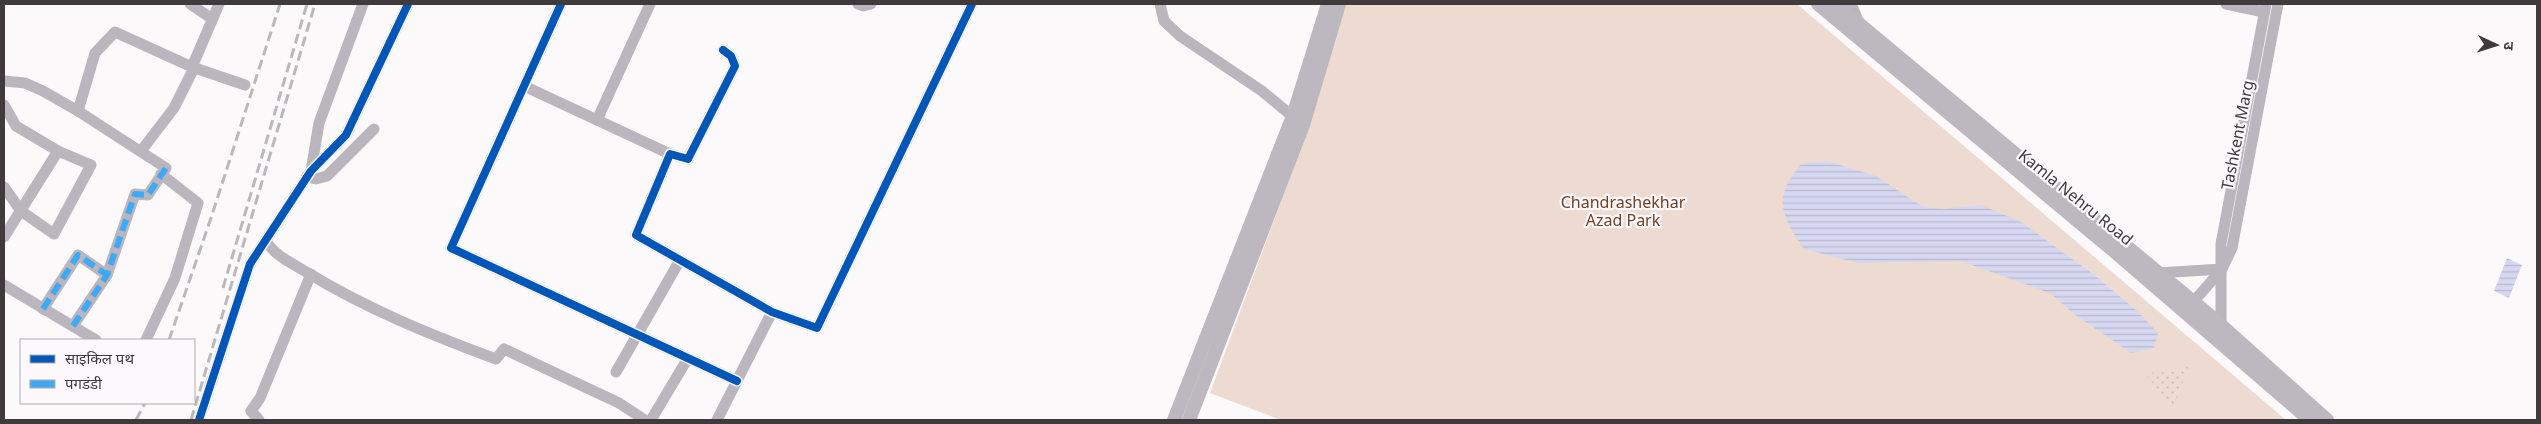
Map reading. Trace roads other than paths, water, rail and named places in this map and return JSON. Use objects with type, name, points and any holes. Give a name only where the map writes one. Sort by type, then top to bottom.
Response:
[{"type":"main road","points":[[1174,420],[1298,120],[1328,4]]},
{"type":"main road","points":[[1189,420],[1339,4]]},
{"type":"main road","name":"Kamla Nehru Road","points":[[1818,4],[2189,306],[2310,420]]},
{"type":"main road","name":"Kamla Nehru Road","points":[[1835,4],[2158,272],[2189,306],[2221,325],[2327,420]]},
{"type":"street","points":[[190,4],[211,18]]},
{"type":"street","points":[[141,152],[174,108],[193,68],[218,4]]},
{"type":"street","points":[[309,174],[319,123],[363,4]]},
{"type":"street","points":[[199,420],[250,264],[309,174],[346,135],[408,4]]},
{"type":"street","points":[[561,4],[450,248],[737,381]]},
{"type":"street","points":[[597,120],[650,4]]},
{"type":"street","points":[[858,4],[863,6],[871,4]]},
{"type":"street","points":[[670,154],[636,235],[772,312],[817,328],[972,4]]},
{"type":"street","points":[[1160,4],[1164,21],[1180,36],[1262,91],[1298,120]]},
{"type":"street","points":[[1851,4],[1860,25]]},
{"type":"street","points":[[2226,4],[2265,8]]},
{"type":"street","name":"Tashkent Marg","points":[[2189,306],[2222,269],[2232,248],[2278,4]]},
{"type":"street","name":"Tashkent Marg","points":[[2222,269],[2222,244],[2265,8]]},
{"type":"street","points":[[78,111],[95,53],[115,32],[193,68],[245,85]]},
{"type":"street","points":[[524,86],[670,154],[688,159],[735,66],[731,56],[723,50]]},
{"type":"street","points":[[4,81],[25,83],[78,111],[166,168],[148,195],[135,194],[107,275],[73,326]]},
{"type":"street","points":[[4,105],[16,126],[58,151],[91,164],[54,234],[21,211],[4,187]]},
{"type":"street","points":[[309,174],[316,180],[327,176],[374,129]]},
{"type":"street","points":[[4,237],[58,151]]},
{"type":"street","points":[[146,339],[175,278],[198,203],[161,174]]},
{"type":"street","points":[[266,241],[272,251],[391,317],[496,359],[504,349],[618,403],[645,420]]},
{"type":"street","points":[[43,309],[78,255],[107,275]]},
{"type":"street","points":[[616,372],[639,335],[680,260]]},
{"type":"street","points":[[2158,272],[2222,269],[2221,325]]},
{"type":"street","points":[[259,420],[251,411],[260,398],[311,274]]},
{"type":"street","points":[[4,285],[94,339]]},
{"type":"street","points":[[717,420],[772,312]]},
{"type":"street","points":[[650,420],[688,358]]},
{"type":"water","points":[[1827,161],[1876,176],[1923,207],[1942,209],[1981,205],[2021,222],[2093,274],[2137,311],[2158,333],[2154,348],[2131,353],[2074,314],[2050,293],[1961,261],[1858,263],[1804,249],[1785,216],[1783,197],[1792,176],[1801,164]]},
{"type":"water","points":[[2507,258],[2522,265],[2509,298],[2494,291]]},
{"type":"railway","points":[[169,339],[211,218],[280,4]]},
{"type":"railway","points":[[223,288],[307,4]]},
{"type":"railway","points":[[191,420],[315,4]]},
{"type":"railway","points":[[136,420],[144,404]]},
{"type":"park label","name":"Chandrashekhar Azad Park","points":[[1623,211]]}]
